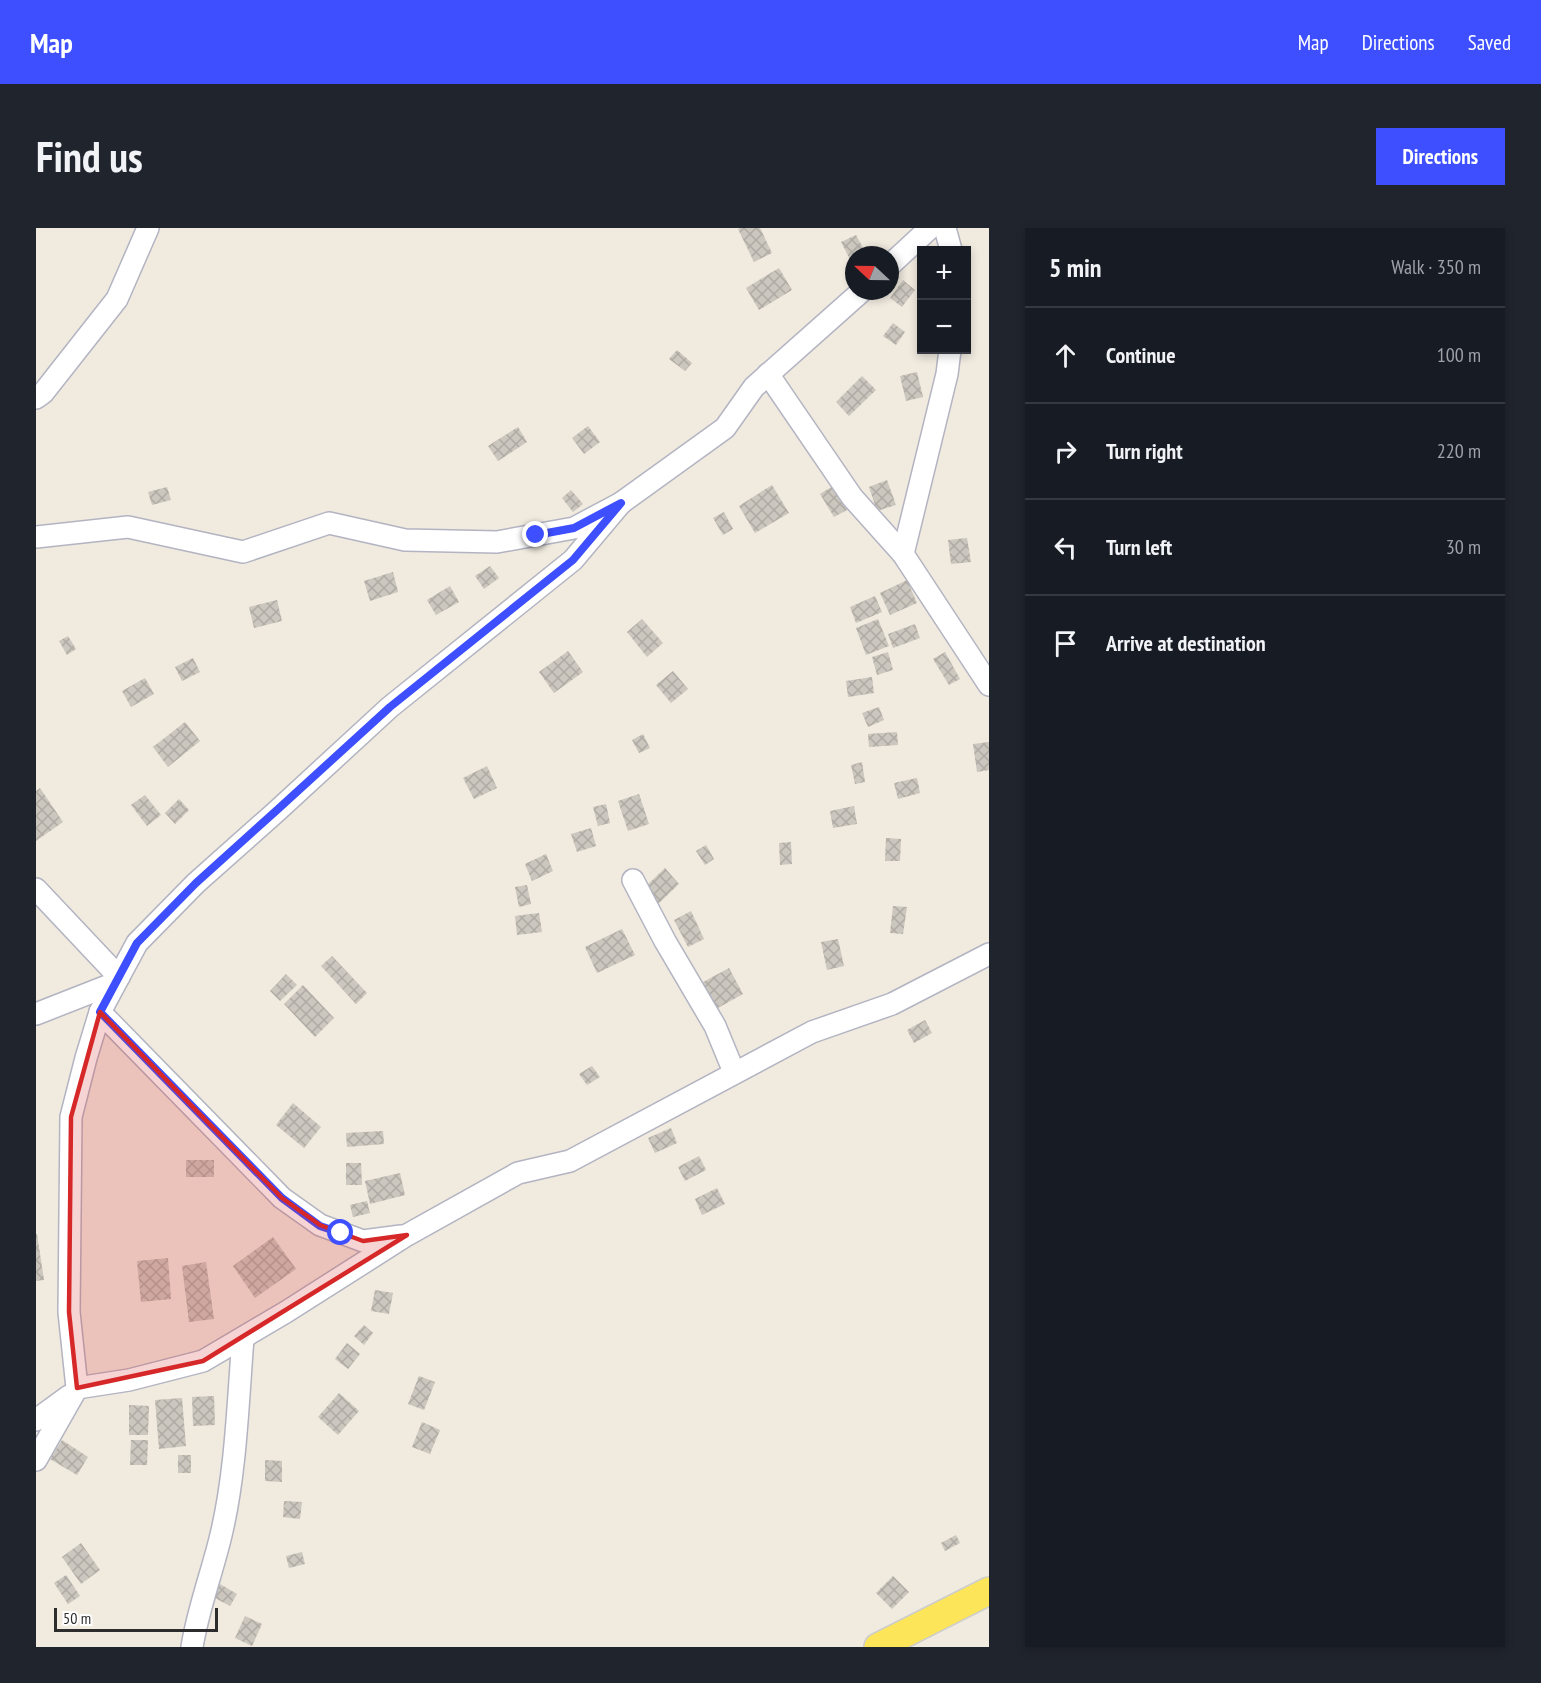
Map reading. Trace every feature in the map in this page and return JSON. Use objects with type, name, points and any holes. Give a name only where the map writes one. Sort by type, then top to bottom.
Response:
[{"type":"main road","points":[[878,1647],[989,1591]]},
{"type":"street","points":[[36,398],[43,393],[117,299],[148,228]]},
{"type":"street","points":[[899,257],[930,228]]},
{"type":"street","points":[[945,228],[950,246]]},
{"type":"street","points":[[36,537],[128,526],[243,552],[329,523],[405,540],[497,542],[574,528],[621,503],[725,428],[754,387],[852,300]]},
{"type":"street","points":[[903,554],[947,374],[950,354]]},
{"type":"street","points":[[768,374],[852,497],[903,554],[989,685]]},
{"type":"street","points":[[36,1460],[76,1390],[69,1312],[71,1117],[100,1012],[137,943],[196,883],[390,707],[573,560],[621,503]]},
{"type":"street","points":[[633,880],[665,941],[715,1026],[734,1072]]},
{"type":"street","points":[[36,889],[117,980]]},
{"type":"street","points":[[36,1420],[76,1390],[129,1380],[203,1361],[286,1312],[407,1235],[518,1173],[570,1161],[812,1032],[892,1004],[989,954]]},
{"type":"street","points":[[36,1014],[117,980]]},
{"type":"street","points":[[100,1012],[282,1198],[320,1226],[363,1241],[407,1235]]},
{"type":"street","points":[[192,1647],[221,1534],[231,1473],[243,1338]]},
{"type":"highlighted area","points":[[100,1012],[282,1198],[320,1225],[363,1241],[407,1235],[203,1361],[77,1388],[69,1312],[71,1117]]},
{"type":"building","points":[[760,228],[772,253],[754,262],[738,229]]},
{"type":"building","points":[[856,235],[862,246],[845,246],[845,250],[841,242]]},
{"type":"building","points":[[779,268],[792,290],[759,310],[746,288]]},
{"type":"building","points":[[903,280],[915,290],[902,307],[893,300],[899,300],[899,286]]},
{"type":"building","points":[[893,323],[905,332],[896,345],[883,336]]},
{"type":"building","points":[[677,350],[692,363],[685,371],[669,359]]},
{"type":"building","points":[[917,372],[923,397],[906,401],[900,376]]},
{"type":"building","points":[[862,376],[876,390],[849,416],[836,402]]},
{"type":"building","points":[[588,426],[600,442],[584,454],[572,438]]},
{"type":"building","points":[[518,427],[527,442],[498,461],[488,446]]},
{"type":"building","points":[[887,480],[896,505],[877,511],[869,487]]},
{"type":"building","points":[[772,485],[789,513],[755,533],[739,506]]},
{"type":"building","points":[[833,486],[847,510],[834,517],[820,494]]},
{"type":"building","points":[[167,487],[171,500],[152,505],[148,492]]},
{"type":"building","points":[[571,490],[583,504],[573,512],[562,498]]},
{"type":"building","points":[[724,512],[733,529],[723,535],[713,518]]},
{"type":"building","points":[[967,538],[971,562],[951,564],[948,540]]},
{"type":"building","points":[[490,566],[499,578],[484,589],[475,576]]},
{"type":"building","points":[[393,572],[398,592],[370,601],[364,581]]},
{"type":"building","points":[[907,580],[917,603],[890,615],[880,593]]},
{"type":"building","points":[[450,586],[459,602],[436,615],[427,600]]},
{"type":"building","points":[[875,596],[882,612],[856,623],[850,607]]},
{"type":"building","points":[[277,600],[282,621],[254,628],[249,607]]},
{"type":"building","points":[[642,619],[663,643],[647,657],[627,632]]},
{"type":"building","points":[[878,619],[889,646],[866,655],[856,628]]},
{"type":"building","points":[[915,624],[920,638],[893,648],[888,634]]},
{"type":"building","points":[[68,636],[76,649],[67,655],[59,641]]},
{"type":"building","points":[[568,651],[583,672],[554,693],[539,672]]},
{"type":"building","points":[[888,652],[893,670],[877,675],[872,657]]},
{"type":"building","points":[[945,652],[960,679],[949,685],[933,659]]},
{"type":"building","points":[[193,658],[200,672],[182,681],[175,667]]},
{"type":"building","points":[[673,671],[688,689],[671,703],[656,685]]},
{"type":"building","points":[[872,677],[874,693],[848,697],[846,681]]},
{"type":"building","points":[[145,678],[154,694],[131,707],[122,691]]},
{"type":"building","points":[[879,707],[884,720],[868,727],[862,713]]},
{"type":"building","points":[[185,722],[200,741],[168,767],[153,747]]},
{"type":"building","points":[[897,732],[898,745],[869,747],[868,734]]},
{"type":"building","points":[[643,734],[650,748],[639,753],[632,740]]},
{"type":"building","points":[[989,742],[989,770],[977,772],[973,744]]},
{"type":"building","points":[[862,762],[865,782],[855,784],[851,765]]},
{"type":"building","points":[[487,766],[497,788],[474,799],[463,778]]},
{"type":"building","points":[[917,778],[920,793],[898,799],[894,783]]},
{"type":"building","points":[[40,788],[63,822],[36,841],[36,791]]},
{"type":"building","points":[[639,794],[649,824],[628,831],[618,801]]},
{"type":"building","points":[[145,795],[161,815],[147,826],[131,805]]},
{"type":"building","points":[[179,799],[189,810],[175,824],[165,813]]},
{"type":"building","points":[[606,804],[610,823],[598,826],[593,807]]},
{"type":"building","points":[[854,806],[857,824],[833,828],[830,811]]},
{"type":"building","points":[[591,828],[596,846],[577,852],[571,834]]},
{"type":"building","points":[[886,838],[901,839],[900,861],[885,861]]},
{"type":"building","points":[[791,842],[792,864],[780,865],[779,843]]},
{"type":"building","points":[[706,845],[714,859],[705,865],[696,851]]},
{"type":"building","points":[[546,854],[553,871],[532,881],[525,864]]},
{"type":"building","points":[[665,868],[679,884],[657,905],[642,890]]},
{"type":"building","points":[[527,885],[531,904],[519,907],[515,887]]},
{"type":"building","points":[[893,906],[907,907],[903,934],[890,933]]},
{"type":"building","points":[[691,911],[704,939],[688,947],[674,920]]},
{"type":"building","points":[[539,913],[542,932],[517,935],[515,916]]},
{"type":"building","points":[[622,929],[635,955],[597,973],[585,947]]},
{"type":"building","points":[[838,939],[844,966],[827,970],[821,942]]},
{"type":"building","points":[[332,956],[367,993],[356,1004],[321,966]]},
{"type":"building","points":[[729,968],[743,994],[709,1013],[694,987]]},
{"type":"building","points":[[286,974],[297,985],[280,1001],[270,991]]},
{"type":"building","points":[[303,985],[334,1018],[315,1037],[284,1004]]},
{"type":"building","points":[[925,1020],[932,1033],[914,1043],[907,1030]]},
{"type":"building","points":[[592,1066],[600,1077],[587,1085],[579,1074]]},
{"type":"building","points":[[293,1103],[321,1127],[304,1148],[276,1125]]},
{"type":"building","points":[[671,1128],[677,1143],[655,1153],[648,1138]]},
{"type":"building","points":[[383,1131],[384,1144],[347,1147],[346,1133]]},
{"type":"building","points":[[699,1156],[706,1170],[685,1181],[678,1167]]},
{"type":"building","points":[[186,1160],[214,1160],[214,1177],[186,1177]]},
{"type":"building","points":[[346,1163],[361,1163],[362,1185],[346,1185]]},
{"type":"building","points":[[400,1173],[405,1195],[370,1204],[365,1181]]},
{"type":"building","points":[[717,1188],[725,1204],[702,1215],[695,1199]]},
{"type":"building","points":[[367,1201],[370,1213],[353,1217],[350,1205]]},
{"type":"building","points":[[36,1234],[44,1280],[36,1281]]},
{"type":"building","points":[[273,1237],[296,1269],[255,1298],[233,1266]]},
{"type":"building","points":[[168,1258],[171,1299],[141,1302],[137,1261]]},
{"type":"building","points":[[206,1262],[214,1319],[189,1322],[182,1266]]},
{"type":"building","points":[[375,1290],[393,1293],[389,1314],[371,1311]]},
{"type":"building","points":[[364,1325],[373,1333],[364,1345],[354,1336]]},
{"type":"building","points":[[347,1343],[360,1354],[348,1369],[335,1359]]},
{"type":"building","points":[[419,1376],[435,1382],[424,1410],[408,1404]]},
{"type":"building","points":[[339,1393],[359,1411],[338,1435],[318,1417]]},
{"type":"building","points":[[214,1396],[215,1425],[193,1426],[192,1397]]},
{"type":"building","points":[[182,1398],[186,1446],[159,1449],[155,1400]]},
{"type":"building","points":[[129,1405],[149,1406],[148,1435],[129,1435]]},
{"type":"building","points":[[422,1422],[440,1430],[430,1454],[412,1447]]},
{"type":"building","points":[[62,1440],[88,1457],[77,1475],[50,1459]]},
{"type":"building","points":[[131,1440],[148,1440],[147,1465],[130,1465]]},
{"type":"building","points":[[178,1455],[191,1455],[191,1473],[178,1473]]},
{"type":"building","points":[[265,1460],[282,1461],[282,1482],[265,1481]]},
{"type":"building","points":[[284,1501],[302,1502],[300,1519],[283,1517]]},
{"type":"building","points":[[956,1535],[960,1543],[945,1551],[941,1543]]},
{"type":"building","points":[[81,1543],[100,1570],[81,1584],[62,1557]]},
{"type":"building","points":[[302,1552],[305,1564],[289,1568],[286,1556]]},
{"type":"building","points":[[66,1575],[80,1596],[68,1604],[54,1583]]},
{"type":"building","points":[[893,1576],[909,1592],[892,1609],[876,1593]]},
{"type":"building","points":[[220,1584],[237,1594],[230,1606],[213,1597]]},
{"type":"building","points":[[245,1616],[262,1624],[252,1646],[235,1638]]},
{"type":"route","points":[[341,1233],[320,1226],[282,1198],[100,1012],[137,943],[196,883],[390,707],[573,560],[621,503],[574,528],[536,535]]}]
